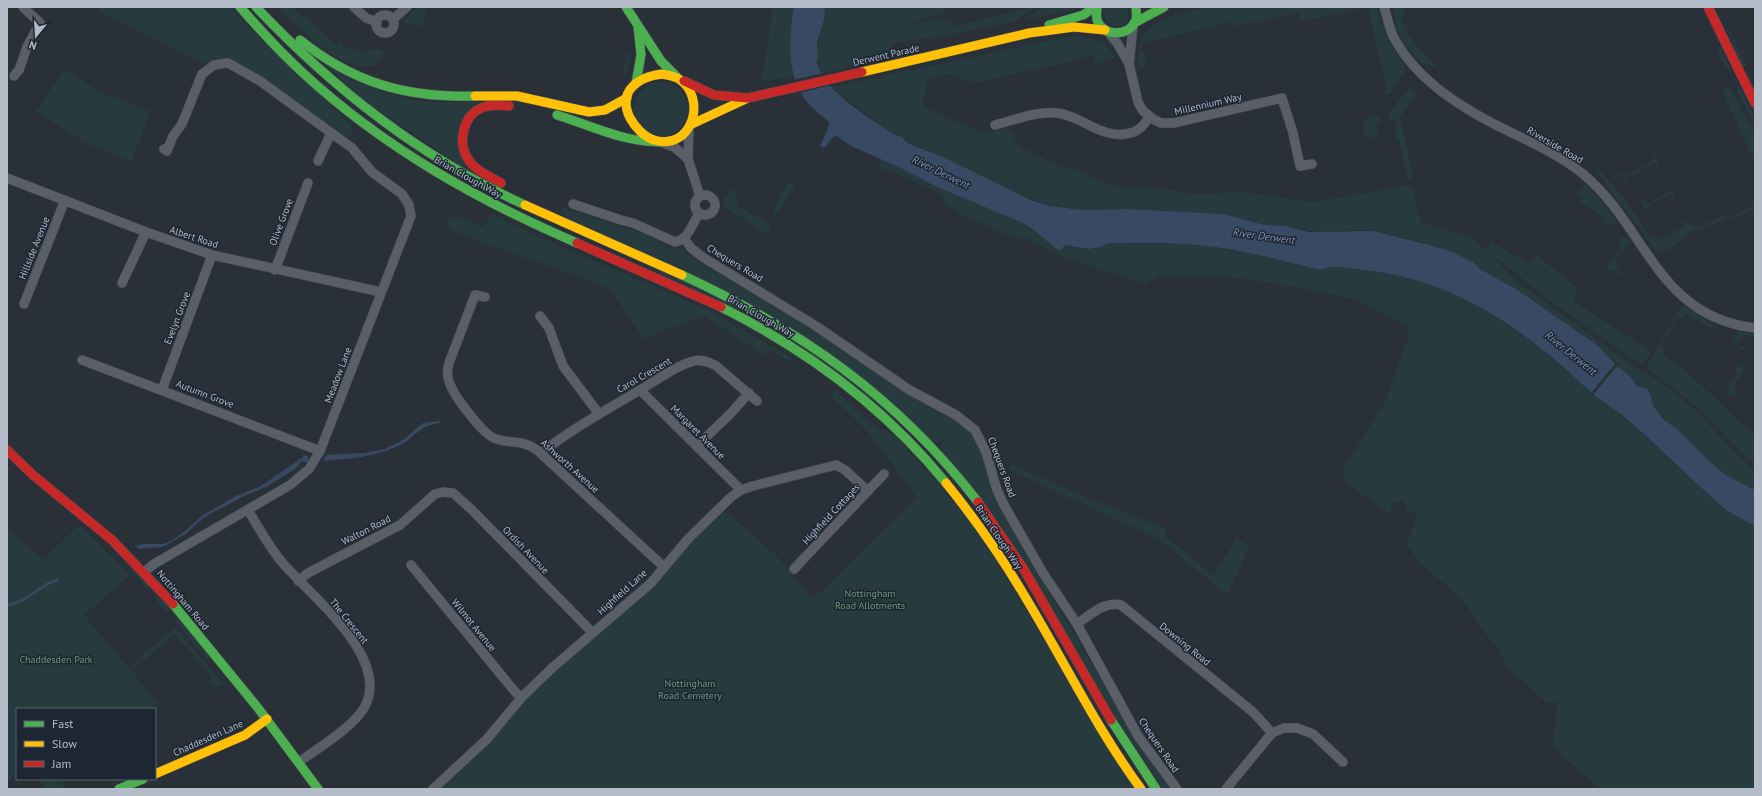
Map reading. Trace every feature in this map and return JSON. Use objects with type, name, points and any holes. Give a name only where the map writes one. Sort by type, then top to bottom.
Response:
[{"type":"main road","points":[[236,7],[250,20]]},
{"type":"main road","name":"Brian Clough Way","points":[[240,7],[250,20],[284,55],[343,106],[381,136],[430,169],[479,197],[521,218],[728,309],[764,329],[846,384],[912,445],[936,470],[988,537],[1027,600],[1099,727],[1127,771],[1141,789]]},
{"type":"main road","name":"Brian Clough Way","points":[[256,7],[306,58],[352,99],[381,122],[438,159],[508,197],[737,300],[805,340],[839,364],[880,397],[949,466],[1003,536],[1039,595],[1114,726],[1156,789]]},
{"type":"main road","points":[[263,7],[304,44],[325,59],[346,72],[371,83],[401,91],[434,95],[518,96],[591,112],[609,109],[627,98],[636,83],[641,55],[637,24]]},
{"type":"main road","points":[[565,223],[476,167],[469,160],[463,149],[463,128],[468,118],[476,111],[490,105],[525,107],[565,117],[628,139],[649,143],[661,143],[676,140],[691,127],[693,103],[681,80],[661,61],[626,7]]},
{"type":"main road","points":[[1096,7],[1098,21],[1106,31]]},
{"type":"main road","name":"Derwent Parade","points":[[1029,33],[1055,22],[1083,15],[1096,7]]},
{"type":"main road","points":[[1134,24],[1137,14],[1136,7]]},
{"type":"main road","points":[[1134,24],[1164,7]]},
{"type":"main road","points":[[1708,7],[1755,103]]},
{"type":"main road","name":"Derwent Parade","points":[[681,80],[711,95],[727,98],[751,97],[1029,33],[1074,27],[1121,33],[1134,24]]},
{"type":"main road","points":[[636,83],[645,78],[662,74],[681,80]]},
{"type":"main road","name":"Derwent Parade","points":[[691,127],[704,117],[736,105],[751,97]]},
{"type":"main road","points":[[627,98],[629,116],[634,126],[642,135],[661,143]]},
{"type":"main road","name":"Nottingham Road","points":[[8,451],[33,475],[112,540],[144,572],[182,614],[267,719],[318,789]]},
{"type":"main road","name":"Chaddesden Lane","points":[[156,774],[245,735],[267,719]]},
{"type":"main road","points":[[119,789],[141,780]]},
{"type":"street","points":[[14,76],[19,70],[27,46],[40,23],[22,7]]},
{"type":"street","points":[[354,7],[366,18],[377,22]]},
{"type":"street","points":[[377,22],[379,29],[387,32],[393,28],[393,19],[407,7]]},
{"type":"street","name":"Riverside Road","points":[[1384,7],[1391,30],[1399,45],[1415,66],[1434,84],[1476,115],[1551,153],[1582,173],[1612,204],[1658,272],[1681,295],[1695,305],[1719,318],[1755,328]]},
{"type":"street","points":[[377,22],[379,18],[384,15],[393,19]]},
{"type":"street","points":[[1129,64],[1134,24]]},
{"type":"street","points":[[995,125],[1043,114],[1056,113],[1106,133],[1120,135],[1138,131],[1149,117],[1143,111],[1138,102],[1129,64],[1117,44],[1106,31]]},
{"type":"street","name":"Meadow Lane","points":[[144,572],[154,564],[296,481],[309,469],[320,451],[381,292],[410,222],[411,210],[406,200],[397,189],[375,174],[352,148],[291,103],[242,70],[228,63],[217,63],[202,74],[182,124],[173,136],[167,151],[164,149]]},
{"type":"street","name":"Millennium Way","points":[[1149,117],[1161,123],[1174,123],[1282,98],[1293,133],[1300,166],[1312,164]]},
{"type":"street","points":[[691,127],[688,159],[700,196],[695,204],[699,213],[704,215],[709,214],[713,210],[713,200],[709,196],[700,196]]},
{"type":"street","points":[[318,161],[331,133]]},
{"type":"street","points":[[661,143],[674,148],[688,159]]},
{"type":"street","name":"Albert Road","points":[[7,178],[146,232],[212,255],[381,292]]},
{"type":"street","name":"Olive Grove","points":[[275,270],[308,183]]},
{"type":"street","name":"Hillside Avenue","points":[[24,304],[65,200]]},
{"type":"street","points":[[574,204],[644,227],[671,241],[677,242],[684,238],[699,213]]},
{"type":"street","points":[[122,283],[146,232]]},
{"type":"street","name":"Chequers Road","points":[[684,238],[691,248],[704,258],[816,326],[908,389],[956,415],[975,430],[979,437],[978,440],[986,452],[1000,498],[1043,573],[1077,624],[1138,736],[1177,789]]},
{"type":"street","name":"Evelyn Grove","points":[[162,390],[212,255]]},
{"type":"street","name":"Ashworth Avenue","points":[[485,297],[475,294],[449,363],[447,372],[449,384],[482,430],[490,436],[504,441],[527,444],[541,453],[664,567]]},
{"type":"street","points":[[540,316],[549,328],[564,366],[599,414]]},
{"type":"street","name":"Autumn Grove","points":[[82,360],[320,451]]},
{"type":"street","name":"Carol Crescent","points":[[541,453],[599,414],[684,364],[696,360],[708,362],[714,365],[757,401]]},
{"type":"street","name":"Margaret Avenue","points":[[640,390],[741,490]]},
{"type":"street","points":[[697,446],[749,393]]},
{"type":"street","name":"Highfield Lane","points":[[433,789],[487,739],[522,697],[552,668],[643,590],[709,517],[741,490],[774,480],[838,465],[868,491]]},
{"type":"street","name":"Highfield Cottages","points":[[794,570],[884,474]]},
{"type":"street","name":"Walton Road","points":[[298,581],[308,573],[400,525],[432,496],[440,493]]},
{"type":"street","name":"Ordish Avenue","points":[[440,493],[450,493],[458,497],[592,633]]},
{"type":"street","name":"The Crescent","points":[[248,510],[277,556],[298,581],[315,597],[358,648],[369,673],[370,684],[367,702],[357,717],[299,762]]},
{"type":"street","name":"Wilmot Avenue","points":[[412,565],[497,669],[522,697]]},
{"type":"street","name":"Downing Road","points":[[1077,624],[1106,605],[1121,605],[1253,712],[1272,733]]},
{"type":"street","points":[[1226,789],[1272,733],[1284,728],[1297,728],[1313,734],[1343,762]]},
{"type":"green space","points":[[97,7],[231,7],[247,25],[342,116],[353,129],[349,139],[229,58],[212,60],[205,64],[101,12]]},
{"type":"green space","points":[[277,7],[291,7],[302,16],[306,17],[336,45],[340,41],[348,48],[366,53],[368,50],[377,49],[379,51],[383,49],[383,54],[376,65],[362,66],[349,63],[335,57],[310,38]]},
{"type":"green space","points":[[418,7],[427,7],[422,27],[405,23],[404,19]]},
{"type":"green space","points":[[773,7],[794,7],[791,60],[794,76],[762,82]]},
{"type":"green space","points":[[825,7],[945,7],[946,12],[914,21],[914,24],[932,20],[951,19],[953,26],[1034,7],[1016,21],[954,34],[892,43],[892,47],[898,52],[899,55],[821,73],[816,61],[818,58],[817,43],[824,20]]},
{"type":"green space","points":[[1042,7],[1074,7],[1077,8],[1025,20]]},
{"type":"green space","points":[[1105,7],[1127,7],[1129,13],[1127,21],[1119,27],[1108,24],[1104,17]]},
{"type":"green space","points":[[1207,7],[1368,7],[1301,22],[1298,12],[1235,27],[1233,22],[1142,43],[1141,51],[1144,52],[1146,66],[1139,68],[1138,52],[1142,40],[1148,30],[1157,23],[1168,18]]},
{"type":"green space","points":[[1368,7],[1376,7],[1388,40],[1405,67],[1403,75],[1389,95],[1383,91],[1387,90]]},
{"type":"green space","points":[[1393,7],[1401,7],[1405,13],[1401,18],[1413,40],[1422,52],[1440,69],[1424,64],[1411,52],[1398,30]]},
{"type":"green space","points":[[1726,28],[1729,29],[1747,66],[1743,68]]},
{"type":"green space","points":[[1072,36],[1091,38],[1103,43],[1112,52],[1115,58],[1095,64],[1092,55],[1073,61],[974,83],[949,74],[928,80],[922,105],[932,111],[985,133],[1008,129],[1012,133],[1018,146],[1066,169],[1068,166],[1108,184],[1121,188],[1151,187],[1193,194],[1245,192],[1313,202],[1412,185],[1421,222],[1469,237],[1486,249],[1491,241],[1529,264],[1537,255],[1578,289],[1573,301],[1651,351],[1642,365],[1554,304],[1489,252],[1516,281],[1637,369],[1657,380],[1686,402],[1737,455],[1755,470],[1755,490],[1726,475],[1694,447],[1685,436],[1668,423],[1652,404],[1651,394],[1638,386],[1634,379],[1614,365],[1597,345],[1516,289],[1480,269],[1473,262],[1452,252],[1422,242],[1373,231],[1354,230],[1319,233],[1286,226],[1265,225],[1223,214],[1127,209],[1082,210],[1044,204],[1000,186],[941,156],[906,142],[902,137],[890,132],[831,87]]},
{"type":"green space","points":[[1718,47],[1720,47],[1731,70],[1727,70],[1719,56]]},
{"type":"green space","points":[[1135,48],[1136,64],[1141,90],[1134,65]]},
{"type":"green space","points":[[628,52],[632,53],[625,75],[622,74]]},
{"type":"green space","points":[[326,65],[383,91],[406,99],[434,102],[485,101],[470,108],[465,169],[362,99]]},
{"type":"green space","points":[[64,69],[100,92],[150,111],[131,162],[85,142],[36,112]]},
{"type":"green space","points":[[661,82],[671,84],[680,90],[686,99],[688,109],[686,119],[680,128],[671,134],[661,136],[651,134],[642,128],[636,119],[634,109],[636,99],[642,90],[651,84]]},
{"type":"green space","points":[[1739,86],[1753,114],[1755,125],[1736,90]]},
{"type":"green space","points":[[1729,87],[1755,134],[1755,161],[1722,92]]},
{"type":"green space","points":[[1409,88],[1416,92],[1400,118],[1414,179],[1408,180],[1399,139],[1396,139],[1394,132],[1397,131],[1395,120],[1390,121],[1388,114]]},
{"type":"green space","points":[[1373,115],[1380,118],[1382,122],[1376,124],[1379,136],[1366,139],[1363,125],[1365,119]]},
{"type":"green space","points":[[1651,155],[1655,156],[1659,165],[1658,168],[1655,163],[1626,178],[1627,183],[1623,179],[1619,172],[1621,171],[1625,176],[1654,160]]},
{"type":"green space","points":[[879,159],[905,170],[935,186],[1023,223],[1064,245],[1090,249],[1098,248],[1108,243],[1186,244],[1248,253],[1320,270],[1330,267],[1342,267],[1393,275],[1446,291],[1494,315],[1517,330],[1561,365],[1593,394],[1625,417],[1729,512],[1755,526],[1755,789],[1601,789],[1561,755],[1553,744],[1558,703],[1546,702],[1506,666],[1499,649],[1483,631],[1462,599],[1420,563],[1406,544],[1418,514],[1407,510],[1403,500],[1392,503],[1390,514],[1350,486],[1342,472],[1385,401],[1409,336],[1408,327],[1353,299],[1297,287],[1232,277],[1159,275],[1146,284],[1063,257],[1024,237],[1013,237],[957,213],[958,210],[946,206],[941,194],[894,172],[880,168]]},
{"type":"green space","points":[[1598,168],[1625,199],[1651,237],[1656,235],[1658,240],[1686,226],[1683,220],[1697,227],[1705,225],[1724,214],[1725,219],[1755,204],[1755,210],[1688,233],[1687,236],[1669,250],[1657,252],[1596,171]]},
{"type":"green space","points":[[788,182],[794,184],[794,188],[776,215],[772,212]]},
{"type":"green space","points":[[1585,183],[1616,219],[1614,226],[1602,221],[1604,217],[1580,202],[1583,198],[1578,194]]},
{"type":"green space","points":[[735,187],[738,206],[770,224],[771,226],[767,232],[758,231],[757,227],[725,208],[723,202],[725,197]]},
{"type":"green space","points":[[1669,187],[1675,197],[1673,200],[1671,194],[1648,206],[1650,210],[1648,212],[1641,202],[1644,200],[1647,204],[1669,192],[1667,188]]},
{"type":"green space","points":[[563,208],[647,235],[668,247],[682,248],[694,259],[813,330],[907,394],[955,420],[968,429],[984,457],[1041,578],[1129,727],[1172,789],[1163,789],[939,446],[944,442],[942,439],[937,444],[561,213]]},
{"type":"green space","points":[[492,214],[535,235],[714,313],[792,358],[792,363],[771,350],[765,356],[705,316],[664,330],[644,340],[610,288],[467,237],[448,228],[449,218],[465,219],[483,227]]},
{"type":"green space","points":[[1623,237],[1631,240],[1624,249],[1622,249],[1615,261],[1619,264],[1616,267],[1627,275],[1626,277],[1615,270],[1605,272],[1622,245],[1620,244],[1619,238]]},
{"type":"green space","points":[[1682,305],[1717,326],[1715,331],[1685,313],[1683,318],[1678,316],[1661,347],[1665,350],[1662,354],[1683,368],[1755,436],[1755,464],[1699,410],[1675,389],[1649,370],[1647,366]]},
{"type":"green space","points":[[1737,331],[1755,334],[1755,337],[1744,335],[1739,341],[1738,345],[1745,347],[1747,350],[1740,349],[1732,338],[1732,335],[1734,337],[1738,336]]},
{"type":"green space","points":[[1742,364],[1749,368],[1745,367],[1733,389],[1738,392],[1736,395],[1729,395],[1723,388],[1727,391],[1738,372],[1733,369]]},
{"type":"green space","name":"Nottingham Road Cemetery","points":[[835,390],[879,429],[885,430],[897,438],[975,526],[1135,789],[439,789],[534,690],[583,646],[637,602],[700,531],[723,510],[759,540],[781,561],[792,573],[809,598],[820,592],[917,498],[868,432],[831,396]]},
{"type":"green space","points":[[1011,464],[1085,497],[1167,529],[1164,535],[1214,576],[1236,538],[1250,546],[1227,595],[1158,538],[1012,471],[1009,467]]},
{"type":"green space","name":"Chaddesden Park","points":[[79,525],[130,575],[84,615],[158,704],[148,708],[16,708],[16,775],[7,782],[7,528],[43,560]]},
{"type":"green space","points":[[136,569],[150,584],[148,590],[132,572]]},
{"type":"green space","points":[[154,598],[162,598],[171,609],[167,613]]},
{"type":"green space","points":[[177,617],[210,656],[208,659],[209,662],[174,620]]},
{"type":"green space","points":[[175,627],[224,684],[221,686],[212,685],[208,682],[213,678],[174,634],[133,670],[130,666]]},
{"type":"green space","points":[[40,780],[60,780],[65,789],[44,789]]},
{"type":"water","name":"River Derwent","points":[[794,7],[825,7],[824,20],[817,43],[818,58],[816,61],[829,85],[850,104],[895,135],[902,137],[906,142],[941,156],[1033,201],[1050,206],[1082,210],[1127,209],[1223,214],[1265,225],[1286,226],[1309,232],[1373,231],[1430,245],[1452,252],[1473,262],[1480,269],[1516,289],[1597,345],[1614,363],[1614,365],[1628,374],[1637,386],[1647,389],[1651,395],[1652,404],[1663,419],[1678,430],[1711,463],[1726,475],[1755,490],[1755,526],[1729,512],[1640,431],[1593,394],[1565,368],[1517,330],[1494,315],[1446,291],[1393,275],[1342,267],[1330,267],[1321,270],[1268,257],[1202,245],[1108,243],[1101,247],[1089,249],[1065,245],[1059,251],[1034,230],[1023,223],[935,186],[905,170],[851,146],[835,135],[824,148],[820,146],[829,122],[806,101],[795,80],[792,68],[790,43]]},
{"type":"water","points":[[439,421],[440,423],[421,429],[404,443],[389,450],[361,457],[323,461],[326,455],[365,453],[385,449],[403,440],[423,423]]},
{"type":"water","points":[[303,455],[308,456],[308,463],[302,461],[295,469],[266,487],[244,496],[203,518],[187,533],[163,547],[139,549],[135,546],[143,544],[163,544],[173,540],[203,515],[236,496],[261,486],[303,457]]},
{"type":"water","points":[[58,578],[58,582],[50,584],[22,602],[7,607],[7,604],[22,599],[48,582]]},
{"type":"pier","points":[[823,73],[832,85],[799,93],[793,80]]},
{"type":"pier","points":[[1616,363],[1618,365],[1592,396],[1590,394]]},
{"type":"traffic: fast","points":[[240,7],[270,41],[303,73],[334,100],[398,148],[467,190],[503,209],[577,243]]},
{"type":"traffic: fast","points":[[256,7],[317,66],[381,119],[450,165],[525,205]]},
{"type":"traffic: fast","points":[[626,7],[661,61],[677,77]]},
{"type":"traffic: fast","points":[[1049,25],[1083,15],[1095,7]]},
{"type":"traffic: fast","points":[[1097,7],[1097,20],[1100,26],[1105,30],[1116,33],[1128,30],[1133,26],[1136,20],[1136,7]]},
{"type":"traffic: fast","points":[[1134,23],[1164,7]]},
{"type":"traffic: fast","points":[[636,83],[641,55],[638,27]]},
{"type":"traffic: fast","points":[[300,40],[320,55],[340,67],[382,85],[426,94],[475,96]]},
{"type":"traffic: fast","points":[[557,115],[608,133],[633,139],[660,142]]},
{"type":"traffic: fast","points":[[682,275],[726,296],[767,319],[807,343],[844,370],[880,399],[914,430],[947,464],[978,502]]},
{"type":"traffic: fast","points":[[721,307],[784,342],[843,383],[897,430],[946,483]]},
{"type":"traffic: fast","points":[[173,604],[258,708],[318,789]]},
{"type":"traffic: fast","points":[[1111,720],[1156,789]]},
{"type":"traffic: fast","points":[[119,789],[141,780]]},
{"type":"traffic: slow","points":[[862,72],[1029,33],[1074,27],[1105,30]]},
{"type":"traffic: slow","points":[[662,74],[679,79],[688,88],[693,98],[694,110],[692,121],[686,131],[678,138],[667,142],[650,139],[637,128],[630,118],[626,100],[628,93],[638,82],[645,78],[662,74]]},
{"type":"traffic: slow","points":[[475,96],[517,96],[589,112],[605,110],[627,98]]},
{"type":"traffic: slow","points":[[692,124],[746,99]]},
{"type":"traffic: slow","points":[[525,205],[682,275]]},
{"type":"traffic: slow","points":[[946,483],[989,540],[1041,624],[1110,743],[1141,789]]},
{"type":"traffic: slow","points":[[156,774],[245,735],[267,719]]},
{"type":"traffic: jam","points":[[1708,7],[1755,103]]},
{"type":"traffic: jam","points":[[684,81],[714,95],[748,98],[862,72]]},
{"type":"traffic: jam","points":[[501,183],[479,170],[471,163],[465,152],[463,137],[467,122],[477,111],[490,105],[509,106]]},
{"type":"traffic: jam","points":[[577,243],[721,307]]},
{"type":"traffic: jam","points":[[7,450],[33,475],[112,540],[173,604]]},
{"type":"traffic: jam","points":[[978,502],[1023,568],[1111,720]]},
{"type":"park label","name":"Nottingham Road Allotments","points":[[870,598]]}]
